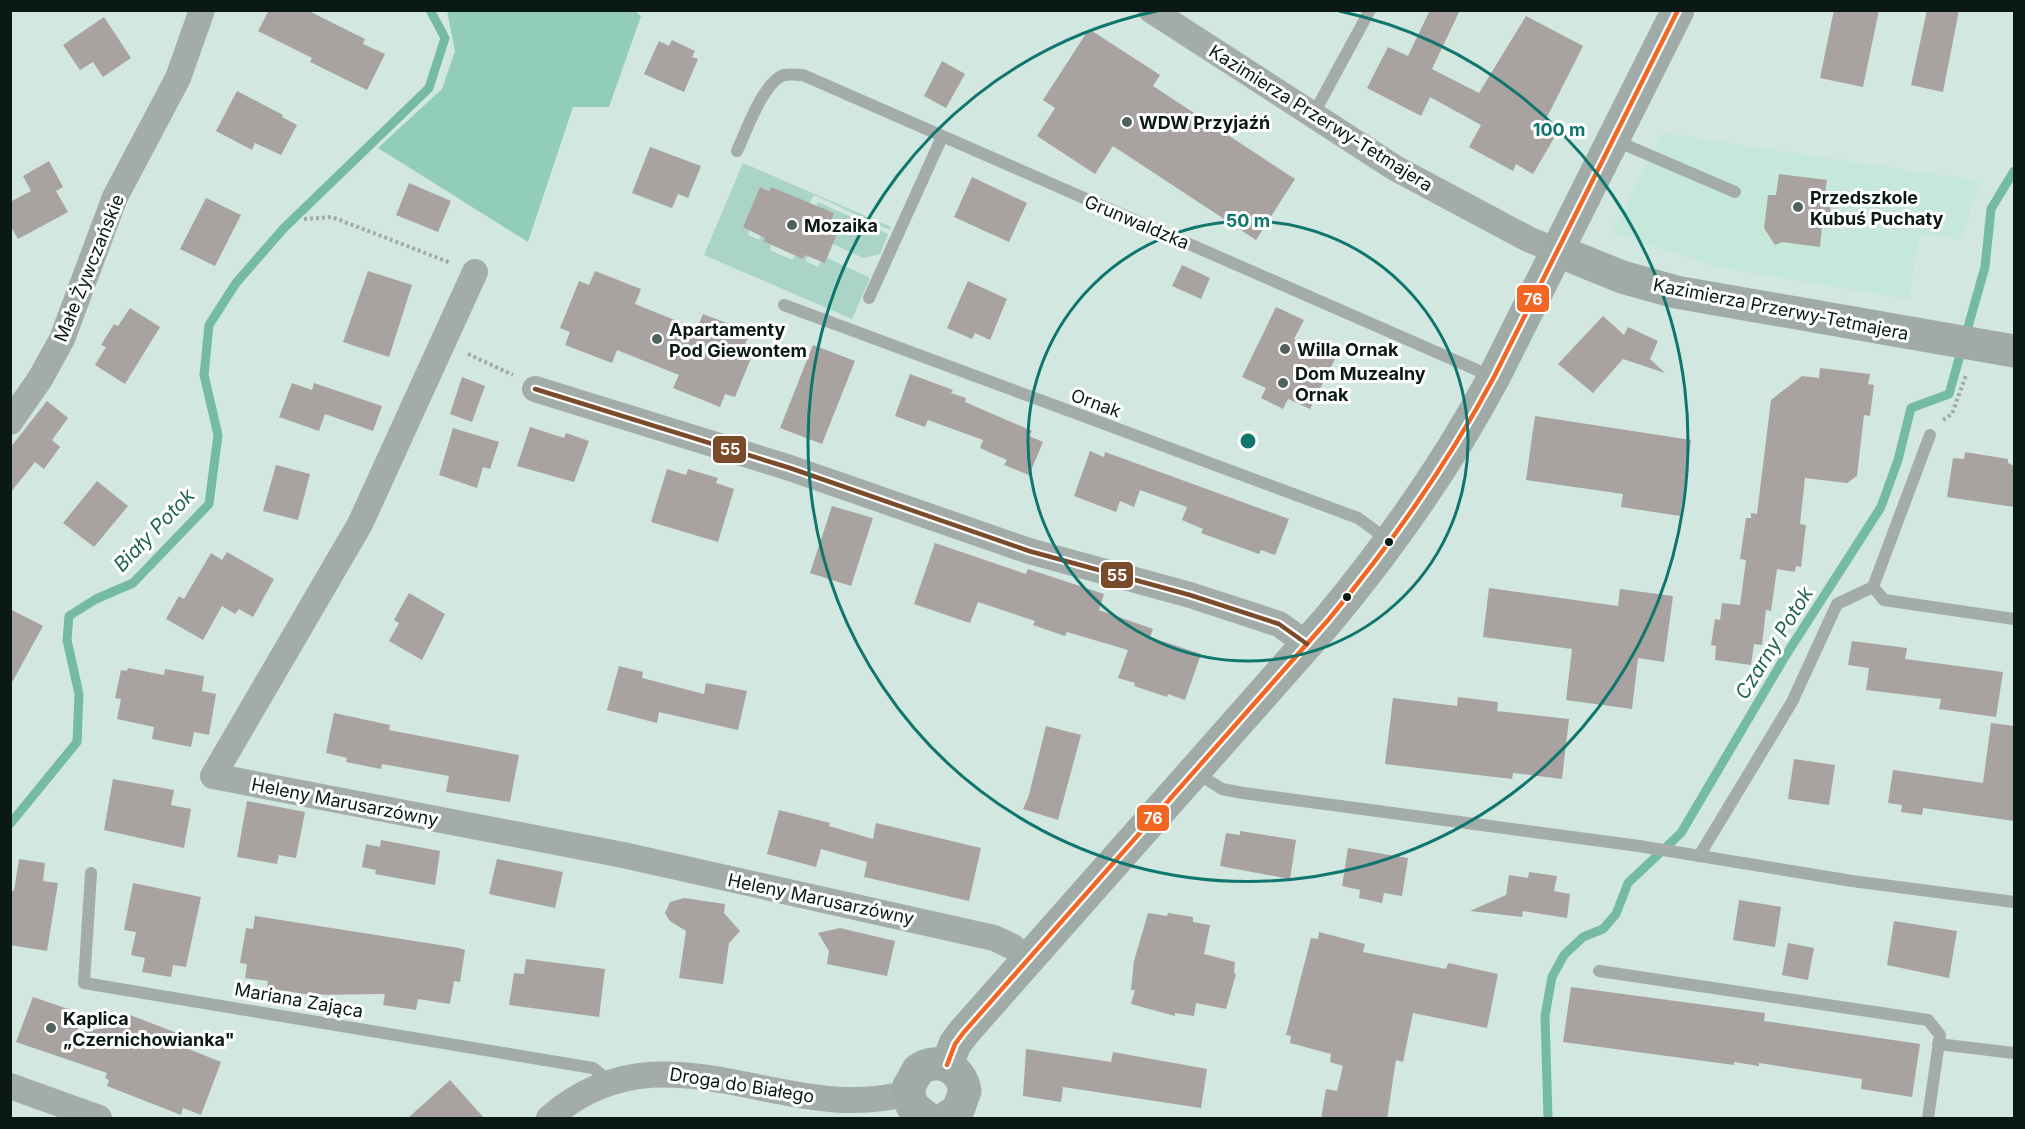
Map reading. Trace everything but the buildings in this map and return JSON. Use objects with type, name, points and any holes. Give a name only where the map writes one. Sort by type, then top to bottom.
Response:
[{"type":"street","name":"Małe Żywczańskie","points":[[10,422],[40,379],[62,339],[106,218],[178,78],[202,10]]},
{"type":"street","name":"Kazimierza Przerwy-Tetmajera","points":[[1151,10],[1395,168],[1530,240],[1608,272],[1676,292],[1947,340],[1990,354]]},
{"type":"street","points":[[947,1065],[955,1044],[964,1032],[1307,644],[1391,542],[1449,456],[1494,377],[1678,10]]},
{"type":"street","name":"Heleny Marusarzówny","points":[[475,272],[360,524],[213,776],[623,855],[971,933],[1002,940],[1028,960]]},
{"type":"street","points":[[535,389],[790,468],[1029,551],[1190,595],[1279,624],[1307,644]]},
{"type":"street","points":[[917,1106],[911,1078],[918,1070],[932,1064],[947,1065],[958,1073],[964,1085],[964,1098],[959,1116]]},
{"type":"street","name":"Droga do Białego","points":[[549,1119],[569,1104],[612,1083],[653,1073],[673,1073],[845,1101],[867,1100],[917,1106]]},
{"type":"street","points":[[10,1086],[99,1119]]},
{"type":"lane","points":[[1314,115],[1370,10]]},
{"type":"lane","name":"Grunwaldzka","points":[[737,151],[765,93],[784,75],[803,75],[942,138],[1494,377]]},
{"type":"lane","points":[[869,298],[942,138]]},
{"type":"lane","points":[[1613,140],[1735,192]]},
{"type":"lane","name":"Ornak","points":[[784,305],[1358,518],[1391,542]]},
{"type":"lane","points":[[1699,856],[1792,702],[1837,604],[1873,587],[1930,435]]},
{"type":"lane","points":[[1873,587],[1884,600],[2014,619]]},
{"type":"lane","points":[[1194,771],[1222,789],[1639,846],[1852,881],[2014,902]]},
{"type":"lane","name":"Mariana Zająca","points":[[91,873],[84,982],[593,1068],[612,1083]]},
{"type":"lane","points":[[1599,971],[1928,1020],[1940,1035],[1928,1119]]},
{"type":"lane","points":[[1938,1044],[2014,1053]]},
{"type":"path","points":[[304,219],[332,217],[475,272]]},
{"type":"path","points":[[443,343],[506,371]]},
{"type":"path","points":[[1940,422],[1952,414],[1990,354]]},
{"type":"shaded area","name":"Przedszkole Kubuś Puchaty","points":[[1662,133],[1980,181],[1961,240],[1920,234],[1909,299],[1723,268],[1611,233]]},
{"type":"shaded area","points":[[743,163],[891,227],[890,230],[814,195],[809,204],[771,187],[769,190],[772,192],[760,187],[743,227],[750,228],[748,235],[759,240],[762,233],[766,235],[763,241],[772,243],[770,250],[793,260],[796,253],[803,259],[805,254],[809,253],[806,261],[818,267],[822,259],[826,263],[825,257],[870,278],[852,319],[704,255]]},
{"type":"shaded area","points":[[818,202],[888,234],[880,254],[863,258],[831,243],[841,224],[829,220],[834,213],[816,207]]},
{"type":"green space","points":[[634,10],[641,16],[609,107],[573,107],[528,242],[378,148],[442,89],[455,51],[447,11]]},
{"type":"waterway","name":"Biały Potok","points":[[10,824],[77,742],[79,694],[67,640],[69,616],[96,599],[133,583],[209,504],[218,435],[204,375],[209,325],[236,283],[284,228],[429,88],[445,38],[430,10]]},
{"type":"waterway","name":"Czarny Potok","points":[[1548,1118],[1545,1016],[1552,977],[1564,955],[1583,937],[1603,929],[1616,914],[1628,883],[1681,833],[1786,655],[1881,507],[1898,460],[1911,408],[1949,394],[1985,267],[1991,209],[2014,171]]},
{"type":"transit line","name":"76","points":[[947,1065],[955,1044],[964,1032],[1329,619],[1418,503],[1494,377],[1678,10]]},
{"type":"transit line","name":"55","points":[[535,389],[790,468],[1029,551],[1190,595],[1279,624],[1307,644]]},
{"type":"place","name":"WDW Przyjaźń","points":[[1127,122]]},
{"type":"place","name":"Przedszkole Kubuś Puchaty","points":[[1798,207]]},
{"type":"place","name":"Mozaika","points":[[792,225]]},
{"type":"place","name":"Apartamenty Pod Giewontem","points":[[657,339]]},
{"type":"place","name":"Willa Ornak","points":[[1285,349]]},
{"type":"place","name":"Dom Muzealny Ornak","points":[[1283,383]]},
{"type":"place","name":"Kaplica „Czernichowianka\"","points":[[51,1028]]}]
